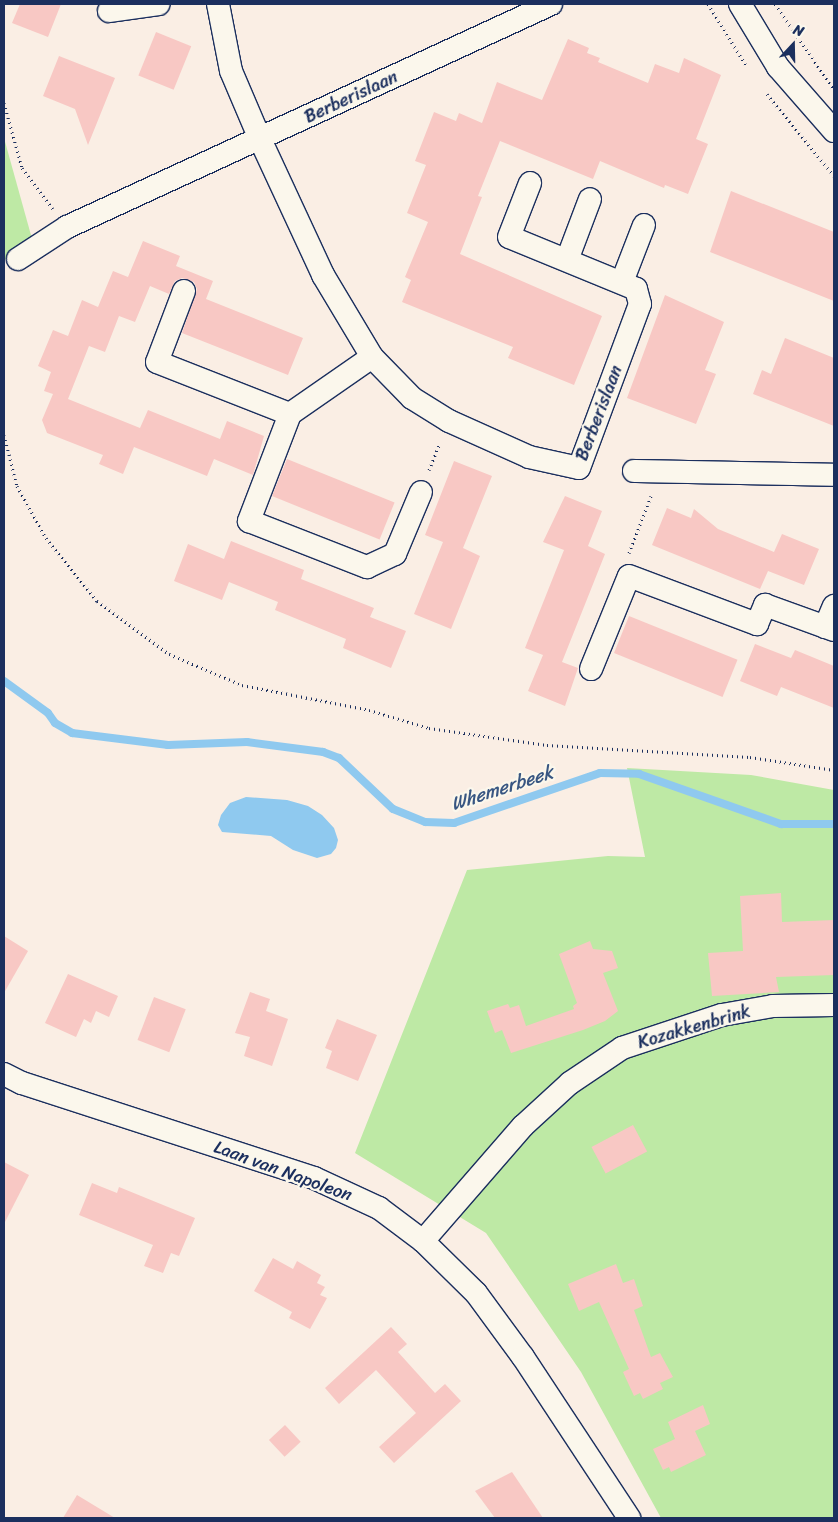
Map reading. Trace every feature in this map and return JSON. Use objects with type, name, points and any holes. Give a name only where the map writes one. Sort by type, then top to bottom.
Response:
[{"type":"street","points":[[109,11],[159,4]]},
{"type":"street","points":[[218,4],[231,71],[260,140]]},
{"type":"street","name":"Berberislaan","points":[[18,259],[67,227],[260,140],[551,4]]},
{"type":"street","points":[[740,4],[778,67],[834,131]]},
{"type":"street","name":"Berberislaan","points":[[260,140],[323,275],[372,357],[412,398],[448,422],[529,458],[579,468],[640,304],[636,289],[509,236],[530,182]]},
{"type":"street","points":[[567,260],[590,199]]},
{"type":"street","points":[[622,282],[644,224]]},
{"type":"street","points":[[184,291],[157,362],[290,414]]},
{"type":"street","points":[[372,357],[290,414],[249,520],[367,567],[395,554],[420,492]]},
{"type":"street","points":[[634,470],[834,475]]},
{"type":"street","points":[[591,669],[629,576],[757,624],[765,605],[830,629],[834,606]]},
{"type":"street","name":"Kozakkenbrink","points":[[423,1241],[523,1126],[570,1083],[622,1048],[722,1015],[774,1006],[834,1005]]},
{"type":"street","name":"Laan van Napoleon","points":[[4,1074],[22,1083],[314,1178],[379,1208],[423,1241],[450,1265],[494,1316],[629,1518]]},
{"type":"path","points":[[775,4],[834,90]]},
{"type":"path","points":[[4,103],[22,168],[67,227]]},
{"type":"path","points":[[420,492],[448,422]]},
{"type":"path","points":[[4,435],[17,486],[46,538],[97,601],[169,654],[242,686],[369,710],[429,728],[547,745],[750,757],[834,770]]},
{"type":"path","points":[[629,576],[628,557],[660,472]]},
{"type":"green space","points":[[4,138],[34,246],[4,260]]},
{"type":"green space","points":[[627,768],[751,775],[834,790],[834,1518],[661,1518],[581,1372],[486,1233],[355,1153],[467,870],[608,856],[645,857]]},
{"type":"water","points":[[246,797],[287,800],[308,806],[322,815],[334,828],[338,840],[336,848],[331,854],[317,858],[293,850],[271,836],[222,832],[218,825],[221,815],[230,803]]},
{"type":"building","points":[[20,4],[61,4],[48,37],[12,23]]},
{"type":"building","points":[[156,32],[191,46],[174,90],[138,76]]},
{"type":"building","points":[[568,39],[589,48],[587,53],[600,58],[598,62],[648,83],[655,64],[679,73],[684,58],[721,75],[696,139],[708,144],[688,194],[665,185],[664,188],[600,161],[593,179],[500,141],[478,196],[482,197],[460,254],[602,316],[574,385],[508,358],[513,347],[402,302],[411,280],[405,277],[428,222],[407,213],[426,165],[415,161],[434,112],[456,121],[459,113],[482,123],[497,82],[542,100]]},
{"type":"building","points":[[59,56],[115,78],[88,145],[75,109],[43,96]]},
{"type":"building","points":[[731,191],[834,232],[834,301],[710,252]]},
{"type":"building","points":[[143,241],[180,256],[176,266],[213,281],[206,299],[303,338],[288,375],[182,333],[197,289],[194,282],[182,278],[175,281],[169,294],[150,286],[135,322],[119,316],[105,352],[89,346],[68,399],[140,428],[148,410],[220,439],[227,421],[264,436],[253,475],[214,459],[207,476],[134,447],[123,474],[99,464],[103,455],[47,433],[42,420],[53,394],[44,391],[51,372],[38,366],[53,330],[68,336],[82,300],[98,307],[113,271],[128,277]]},
{"type":"building","points":[[665,295],[724,322],[705,370],[716,374],[696,424],[627,398]]},
{"type":"building","points":[[785,338],[834,358],[834,426],[753,394],[762,370],[771,374]]},
{"type":"building","points":[[287,459],[395,502],[380,540],[272,496]]},
{"type":"building","points":[[454,461],[492,476],[463,548],[480,556],[451,629],[414,614],[443,542],[425,535]]},
{"type":"building","points":[[565,496],[602,511],[588,546],[605,554],[562,662],[578,668],[565,706],[528,691],[543,655],[525,648],[564,550],[543,542]]},
{"type":"building","points":[[667,508],[691,518],[694,509],[718,529],[774,552],[782,534],[819,549],[804,585],[768,571],[760,589],[652,545]]},
{"type":"building","points":[[231,541],[304,570],[301,579],[374,608],[370,617],[406,631],[391,668],[343,648],[346,639],[275,610],[278,602],[229,582],[222,600],[174,581],[188,544],[224,559]]},
{"type":"building","points":[[629,616],[737,660],[722,697],[614,653]]},
{"type":"building","points":[[755,644],[791,658],[795,650],[834,666],[834,708],[781,687],[777,696],[740,681]]},
{"type":"building","points":[[781,893],[782,922],[834,920],[834,975],[776,977],[779,992],[712,996],[708,953],[743,951],[740,896]]},
{"type":"building","points":[[4,936],[28,951],[4,993]]},
{"type":"building","points":[[590,941],[593,949],[612,951],[618,968],[603,973],[618,1011],[605,1021],[583,1030],[511,1053],[502,1030],[495,1033],[487,1011],[508,1004],[510,1008],[519,1005],[526,1026],[574,1009],[573,1006],[577,1003],[559,954]]},
{"type":"building","points":[[68,974],[118,996],[109,1017],[96,1011],[91,1023],[84,1019],[76,1037],[45,1023]]},
{"type":"building","points":[[250,992],[270,999],[266,1011],[288,1019],[272,1066],[244,1056],[250,1037],[235,1033]]},
{"type":"building","points":[[154,997],[186,1009],[169,1052],[138,1040]]},
{"type":"building","points":[[337,1019],[377,1035],[358,1081],[326,1068],[332,1051],[325,1048]]},
{"type":"building","points":[[633,1125],[647,1151],[606,1174],[592,1147]]},
{"type":"building","points":[[4,1162],[29,1175],[4,1224]]},
{"type":"building","points":[[92,1183],[117,1193],[119,1187],[195,1218],[179,1256],[171,1253],[163,1273],[144,1266],[153,1245],[79,1215]]},
{"type":"building","points":[[273,1258],[293,1269],[297,1261],[321,1275],[317,1283],[325,1287],[320,1295],[327,1298],[310,1329],[289,1318],[292,1312],[254,1291]]},
{"type":"building","points":[[616,1264],[623,1283],[634,1279],[643,1306],[634,1310],[651,1357],[660,1353],[673,1377],[660,1383],[663,1389],[643,1399],[640,1393],[634,1396],[623,1372],[629,1369],[599,1302],[579,1311],[568,1284]]},
{"type":"building","points":[[391,1327],[407,1344],[398,1352],[435,1393],[445,1384],[461,1401],[394,1463],[379,1447],[416,1413],[376,1370],[339,1404],[325,1388]]},
{"type":"building","points":[[703,1405],[710,1424],[695,1431],[706,1455],[671,1472],[669,1467],[663,1470],[653,1449],[675,1439],[668,1422]]},
{"type":"building","points":[[285,1425],[301,1442],[285,1457],[269,1440]]},
{"type":"building","points":[[512,1472],[543,1518],[495,1518],[475,1491]]},
{"type":"building","points":[[77,1495],[115,1518],[63,1518]]},
{"type":"waterway","name":"Whemerbeek","points":[[4,681],[48,713],[55,723],[72,733],[168,745],[247,742],[323,752],[339,758],[393,809],[425,822],[454,823],[600,773],[639,774],[781,824],[834,824]]}]
